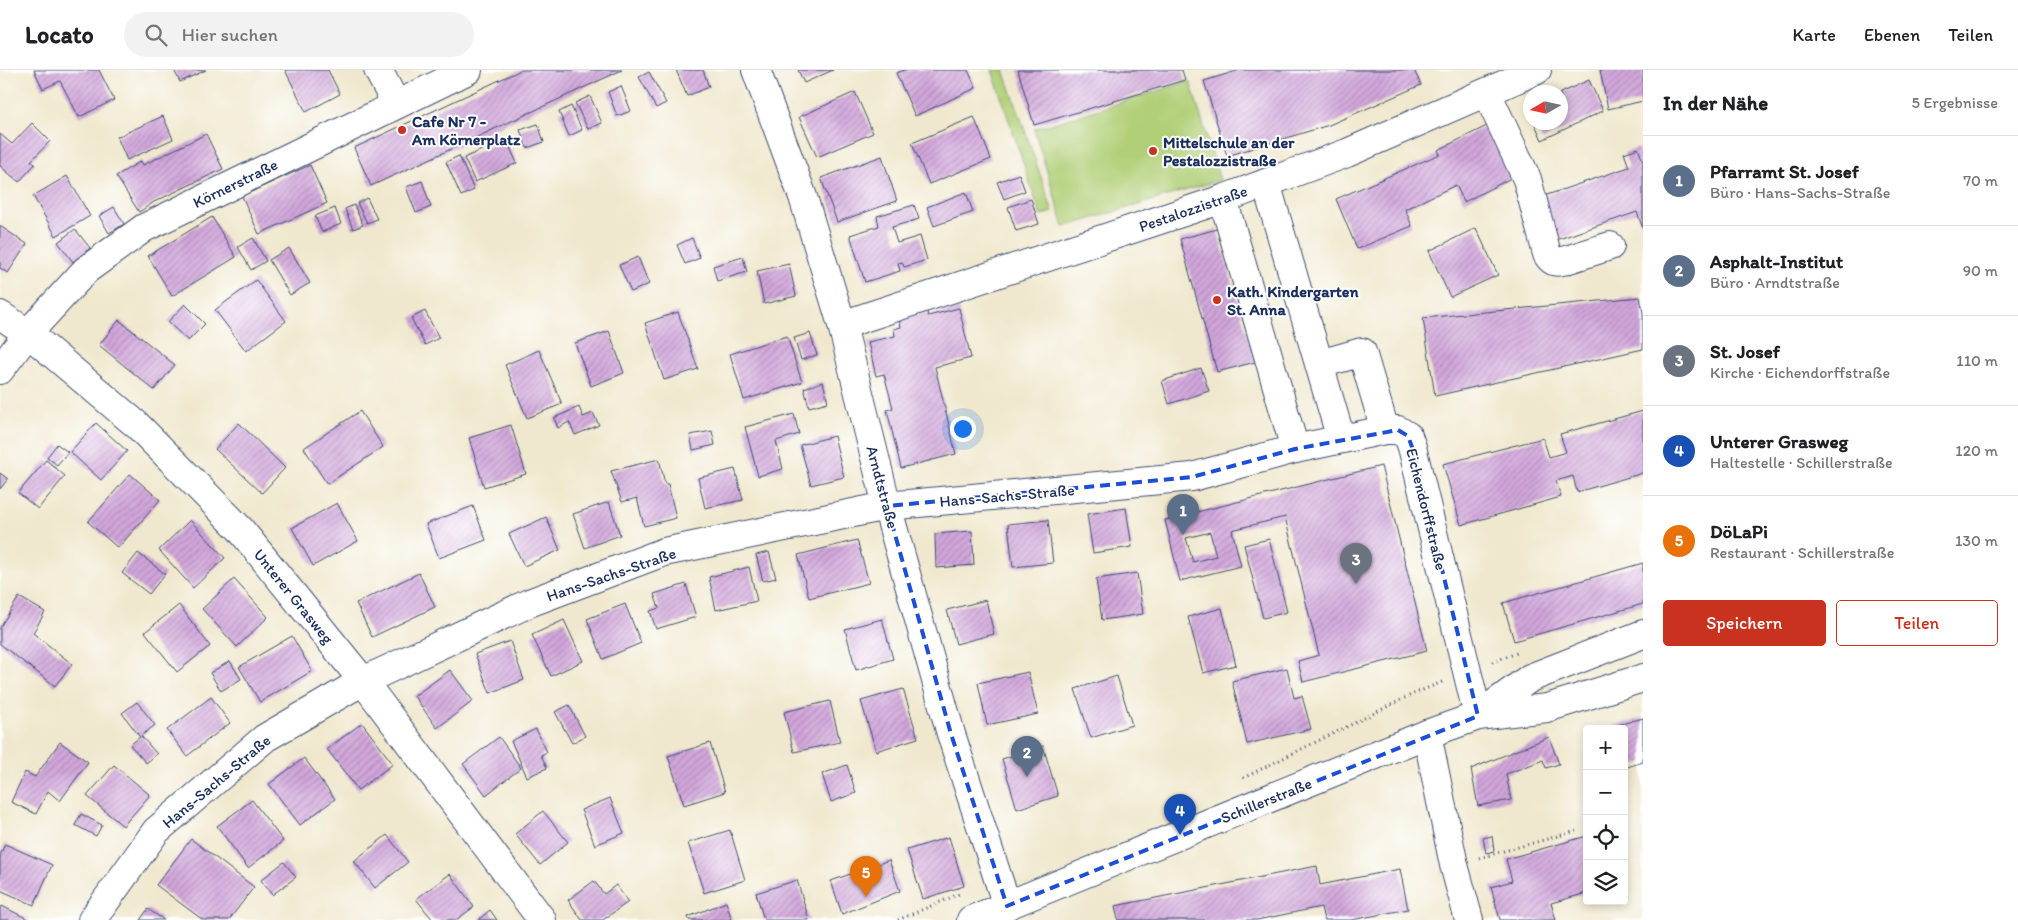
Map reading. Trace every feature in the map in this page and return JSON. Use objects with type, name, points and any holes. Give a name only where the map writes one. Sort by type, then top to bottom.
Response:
[{"type":"street","points":[[378,70],[396,104]]},
{"type":"street","name":"Körnerstraße","points":[[0,370],[28,334],[86,270],[144,228],[468,70]]},
{"type":"street","name":"Arndtstraße","points":[[756,70],[803,197],[842,324],[887,506],[950,734],[1007,906]]},
{"type":"street","name":"Pestalozzistraße","points":[[842,324],[1223,199],[1347,153],[1537,70]]},
{"type":"street","points":[[1487,92],[1527,179],[1550,260],[1556,262],[1563,261],[1610,246]]},
{"type":"street","points":[[1266,183],[1341,439]]},
{"type":"street","points":[[1223,199],[1295,449]]},
{"type":"street","name":"Unterer Grasweg","points":[[0,315],[28,334],[137,425],[240,529],[363,680],[542,920]]},
{"type":"street","points":[[1320,364],[1362,352],[1385,430]]},
{"type":"street","name":"Eichendorffstraße","points":[[1295,449],[1385,430],[1398,430],[1408,436],[1478,716]]},
{"type":"street","name":"Hans-Sachs-Straße","points":[[92,920],[156,831],[266,738],[363,680],[529,603],[664,552],[887,506],[1192,477],[1295,449]]},
{"type":"street","name":"Schillerstraße","points":[[1478,716],[1530,678],[1643,634]]},
{"type":"street","name":"Schillerstraße","points":[[971,920],[1427,734],[1478,716],[1547,708],[1643,678]]},
{"type":"street","points":[[1427,734],[1454,865],[1469,920]]},
{"type":"path","points":[[1234,783],[1411,695],[1525,650]]},
{"type":"path","points":[[1454,865],[1576,831]]},
{"type":"path","points":[[898,920],[961,894]]},
{"type":"highlighted area","points":[[1398,430],[1408,436],[1478,716],[1007,906],[951,734],[887,506],[1192,477],[1295,449]]},
{"type":"green space","points":[[992,70],[1004,70],[1053,212],[1041,216]]},
{"type":"green space","points":[[1190,81],[1220,180],[1064,227],[1034,129]]},
{"type":"building","points":[[34,70],[99,70],[114,100],[79,117],[60,81],[43,89]]},
{"type":"building","points":[[174,70],[206,70],[180,82]]},
{"type":"building","points":[[285,70],[328,70],[340,94],[306,112]]},
{"type":"building","points":[[521,70],[622,70],[371,186],[354,148]]},
{"type":"building","points":[[676,70],[703,70],[709,87],[687,96]]},
{"type":"building","points":[[798,70],[833,70],[804,83]]},
{"type":"building","points":[[904,70],[968,70],[976,88],[915,116],[896,73]]},
{"type":"building","points":[[1018,70],[1182,70],[1185,80],[1034,125]]},
{"type":"building","points":[[1240,70],[1414,70],[1421,85],[1329,125],[1227,156],[1204,81]]},
{"type":"building","points":[[1600,70],[1643,70],[1643,101],[1608,109]]},
{"type":"building","points":[[649,72],[666,103],[656,108],[639,77]]},
{"type":"building","points":[[1589,80],[1603,111],[1568,128],[1568,89]]},
{"type":"building","points":[[621,86],[631,111],[617,116],[608,92]]},
{"type":"building","points":[[855,92],[873,133],[817,157],[799,117]]},
{"type":"building","points":[[590,96],[602,123],[588,129],[575,103]]},
{"type":"building","points":[[571,106],[582,130],[569,136],[559,112]]},
{"type":"building","points":[[163,116],[173,139],[127,160],[117,137]]},
{"type":"building","points":[[974,117],[991,159],[929,184],[912,143]]},
{"type":"building","points":[[32,123],[50,141],[31,161],[35,164],[19,182],[0,166],[0,134],[12,144]]},
{"type":"building","points":[[1493,123],[1519,174],[1464,202],[1456,185],[1405,209],[1412,226],[1357,249],[1336,199],[1440,154],[1438,150]]},
{"type":"building","points":[[538,124],[544,142],[527,148],[520,130]]},
{"type":"building","points":[[1538,130],[1563,130],[1542,140]]},
{"type":"building","points":[[206,134],[223,169],[154,202],[139,212],[116,176],[141,161],[143,165]]},
{"type":"building","points":[[506,139],[517,163],[475,182],[464,158]]},
{"type":"building","points":[[1638,148],[1643,161],[1643,229],[1637,212],[1556,240],[1541,197],[1629,167],[1624,153]]},
{"type":"building","points":[[459,156],[474,190],[461,196],[446,162]]},
{"type":"building","points":[[882,156],[897,201],[837,222],[821,178]]},
{"type":"building","points":[[310,165],[327,203],[259,234],[242,196]]},
{"type":"building","points":[[1019,174],[1025,191],[1004,199],[997,182]]},
{"type":"building","points":[[67,176],[90,216],[56,236],[33,196]]},
{"type":"building","points":[[422,181],[431,207],[416,213],[406,187]]},
{"type":"building","points":[[966,192],[973,212],[934,226],[927,207]]},
{"type":"building","points":[[367,198],[377,219],[367,223],[357,203]]},
{"type":"building","points":[[1031,199],[1039,224],[1016,231],[1008,207]]},
{"type":"building","points":[[354,205],[363,225],[353,229],[345,209]]},
{"type":"building","points":[[914,205],[919,219],[892,227],[897,243],[920,236],[927,260],[904,267],[902,262],[898,263],[900,271],[865,282],[850,235],[879,226],[877,216]]},
{"type":"building","points":[[114,207],[124,224],[109,233],[99,216]]},
{"type":"building","points":[[335,208],[341,224],[322,232],[315,216]]},
{"type":"building","points":[[212,217],[236,257],[172,296],[148,256]]},
{"type":"building","points":[[0,226],[27,244],[8,273],[0,268]]},
{"type":"building","points":[[1476,228],[1498,275],[1450,297],[1429,251]]},
{"type":"building","points":[[75,229],[90,248],[73,262],[58,242]]},
{"type":"building","name":"Kath. Kindergarten St. Anna","points":[[1217,229],[1255,362],[1217,372],[1180,239]]},
{"type":"building","points":[[253,238],[266,261],[251,270],[238,247]]},
{"type":"building","points":[[692,238],[700,258],[685,264],[677,245]]},
{"type":"building","points":[[289,248],[310,283],[290,295],[269,260]]},
{"type":"building","points":[[638,257],[649,284],[631,292],[619,265]]},
{"type":"building","points":[[743,257],[747,272],[717,281],[713,266]]},
{"type":"building","points":[[789,264],[796,296],[764,304],[757,271]]},
{"type":"building","points":[[256,280],[286,321],[246,351],[215,310]]},
{"type":"building","points":[[1640,297],[1643,313],[1643,349],[1435,396],[1423,318]]},
{"type":"building","points":[[185,304],[205,324],[188,341],[168,322]]},
{"type":"building","points":[[959,308],[971,358],[935,367],[956,454],[901,468],[887,410],[893,408],[884,374],[876,376],[868,342],[895,336],[894,329],[901,327],[899,319],[927,312],[928,316]]},
{"type":"building","points":[[425,311],[439,338],[425,345],[411,318]]},
{"type":"building","points":[[678,312],[698,369],[664,380],[645,323]]},
{"type":"building","points":[[119,320],[175,365],[154,390],[99,345]]},
{"type":"building","points":[[609,331],[624,373],[591,386],[575,343]]},
{"type":"building","points":[[810,333],[817,355],[801,360],[794,338]]},
{"type":"building","points":[[787,336],[802,382],[744,400],[730,354]]},
{"type":"building","points":[[539,350],[562,404],[527,418],[505,365]]},
{"type":"building","points":[[1201,368],[1209,391],[1169,404],[1162,381]]},
{"type":"building","points":[[823,382],[828,402],[809,407],[804,388]]},
{"type":"building","points":[[579,407],[583,417],[593,413],[599,425],[575,435],[569,422],[558,428],[554,418]]},
{"type":"building","points":[[360,411],[383,447],[327,484],[304,448]]},
{"type":"building","points":[[1643,411],[1643,473],[1577,492],[1573,476],[1556,481],[1561,497],[1461,525],[1443,464],[1543,438],[1549,457],[1566,452],[1560,434]]},
{"type":"building","points":[[794,414],[799,434],[776,441],[783,469],[758,476],[745,427]]},
{"type":"building","points":[[96,423],[127,451],[101,480],[70,452]]},
{"type":"building","points":[[239,423],[285,468],[262,493],[215,449]]},
{"type":"building","points":[[511,425],[526,474],[484,487],[469,438]]},
{"type":"building","points":[[712,431],[715,445],[693,450],[690,435]]},
{"type":"building","points":[[834,436],[844,477],[811,485],[800,445]]},
{"type":"building","points":[[57,444],[68,452],[57,465],[47,457]]},
{"type":"building","points":[[659,459],[665,484],[668,484],[676,518],[644,526],[637,498],[622,502],[611,471]]},
{"type":"building","points":[[46,460],[65,476],[38,509],[18,493]]},
{"type":"building","points":[[1381,466],[1427,651],[1303,682],[1298,661],[1319,655],[1285,517],[1232,530],[1241,566],[1180,581],[1165,520]],"holes":[[[1210,532],[1216,556],[1193,562],[1186,538]]]},
{"type":"building","points":[[735,469],[743,500],[705,508],[698,478]]},
{"type":"building","points":[[0,473],[8,479],[0,489]]},
{"type":"building","points":[[130,474],[160,500],[118,548],[88,522]]},
{"type":"building","points":[[609,502],[620,535],[585,548],[573,514]]},
{"type":"building","points":[[337,503],[358,541],[313,566],[292,528]]},
{"type":"building","points":[[473,506],[486,540],[439,558],[426,524]]},
{"type":"building","points":[[1126,508],[1132,547],[1093,553],[1087,514]]},
{"type":"building","points":[[546,517],[560,550],[524,566],[509,534]]},
{"type":"building","points":[[190,520],[225,558],[193,588],[159,550]]},
{"type":"building","points":[[1048,520],[1053,563],[1013,567],[1008,524]]},
{"type":"building","points":[[972,531],[974,565],[936,568],[935,534]]},
{"type":"building","points":[[1269,539],[1287,612],[1263,618],[1244,545]]},
{"type":"building","points":[[857,540],[869,583],[809,598],[798,555]]},
{"type":"building","points":[[769,552],[776,578],[763,581],[756,555]]},
{"type":"building","points":[[138,553],[165,574],[149,594],[122,573]]},
{"type":"building","points":[[1643,563],[1643,604],[1514,641],[1503,603]]},
{"type":"building","points":[[749,567],[757,601],[716,610],[709,577]]},
{"type":"building","points":[[419,573],[435,607],[372,637],[356,603]]},
{"type":"building","points":[[1137,573],[1143,614],[1102,620],[1096,579]]},
{"type":"building","points":[[234,579],[268,617],[237,647],[202,609]]},
{"type":"building","points":[[686,584],[696,617],[656,629],[650,611],[659,608],[654,594]]},
{"type":"building","points":[[19,597],[45,612],[33,633],[72,664],[55,686],[0,644],[0,627]]},
{"type":"building","points":[[986,600],[994,634],[956,644],[947,610]]},
{"type":"building","points":[[625,604],[641,643],[603,659],[587,619]]},
{"type":"building","points":[[179,605],[210,646],[177,672],[145,632]]},
{"type":"building","points":[[1222,608],[1236,665],[1203,673],[1188,617]]},
{"type":"building","points":[[882,619],[893,659],[856,670],[845,629]]},
{"type":"building","points":[[564,620],[583,661],[551,676],[532,635]]},
{"type":"building","points":[[292,636],[312,671],[260,702],[239,667]]},
{"type":"building","points":[[510,641],[524,680],[490,693],[475,654]]},
{"type":"building","points":[[230,661],[241,679],[221,691],[210,673]]},
{"type":"building","points":[[1287,668],[1294,698],[1302,696],[1311,729],[1247,744],[1232,681]]},
{"type":"building","points":[[450,670],[473,701],[437,728],[414,696]]},
{"type":"building","points":[[1028,672],[1038,714],[987,725],[978,683]]},
{"type":"building","points":[[1117,676],[1132,725],[1091,738],[1075,689]]},
{"type":"building","points":[[903,689],[918,738],[876,751],[861,701]]},
{"type":"building","points":[[211,697],[230,723],[187,756],[167,730]]},
{"type":"building","points":[[830,701],[840,742],[794,752],[784,712]]},
{"type":"building","points":[[137,702],[155,725],[141,736],[157,754],[146,763],[130,745],[140,737],[122,713]]},
{"type":"building","points":[[569,705],[585,736],[572,743],[555,712]]},
{"type":"building","points":[[1643,718],[1643,762],[1628,767],[1628,725],[1618,725]]},
{"type":"building","points":[[362,723],[393,764],[358,790],[327,749]]},
{"type":"building","points":[[536,729],[547,752],[541,755],[547,768],[527,777],[511,741]]},
{"type":"building","points":[[499,737],[521,768],[486,795],[463,764]]},
{"type":"building","points":[[1549,737],[1559,764],[1546,768],[1543,760],[1506,774],[1511,800],[1478,806],[1471,769]]},
{"type":"building","points":[[60,742],[88,762],[60,801],[48,791],[36,814],[11,802],[25,772],[35,777]]},
{"type":"building","points":[[710,743],[725,792],[684,805],[668,756]]},
{"type":"building","points":[[1043,746],[1058,796],[1017,809],[1002,759]]},
{"type":"building","points":[[304,758],[335,799],[300,825],[269,784]]},
{"type":"building","points":[[114,765],[150,795],[123,826],[87,796]]},
{"type":"building","points":[[847,765],[856,793],[831,802],[822,774]]},
{"type":"building","points":[[610,798],[624,833],[595,845],[581,810]]},
{"type":"building","points":[[252,800],[283,841],[248,868],[217,826]]},
{"type":"building","points":[[543,811],[568,842],[540,865],[515,834]]},
{"type":"building","points":[[81,814],[102,825],[96,836],[75,825]]},
{"type":"building","points":[[730,830],[745,880],[704,893],[688,843]]},
{"type":"building","points":[[387,835],[408,862],[375,888],[354,861]]},
{"type":"building","points":[[1492,836],[1494,851],[1486,853],[1483,838]]},
{"type":"building","points":[[949,837],[964,886],[923,899],[907,850]]},
{"type":"building","points":[[1583,837],[1583,894],[1551,903],[1556,920],[1500,920],[1491,887],[1512,881],[1506,859]]},
{"type":"building","points":[[191,839],[254,887],[229,920],[203,920],[156,885]]},
{"type":"building","points":[[5,844],[52,865],[34,905],[0,890],[0,855]]},
{"type":"building","points":[[889,860],[900,891],[842,914],[831,881]]},
{"type":"building","points":[[284,862],[296,877],[272,895],[261,880]]},
{"type":"building","points":[[1317,866],[1320,885],[1400,869],[1408,909],[1352,920],[1324,920],[1321,907],[1257,920],[1118,920],[1115,906]]},
{"type":"building","points":[[450,874],[474,907],[456,920],[433,920],[416,899]]},
{"type":"building","points":[[797,880],[809,920],[764,920],[756,893]]},
{"type":"building","points":[[594,881],[604,894],[616,885],[628,902],[603,920],[582,920],[568,900]]},
{"type":"building","points":[[726,902],[732,920],[689,920],[688,917]]},
{"type":"building","points":[[2,906],[30,920],[0,920]]},
{"type":"building","points":[[148,909],[164,920],[140,920]]},
{"type":"building","points":[[490,910],[497,920],[478,920]]},
{"type":"place","name":"Cafe Nr 7 - Am Körnerplatz","points":[[402,130]]},
{"type":"place","name":"Mittelschule an der Pestalozzistraße","points":[[1153,151]]},
{"type":"place","name":"Kath. Kindergarten St. Anna","points":[[1217,300]]},
{"type":"place","name":"Pfarramt St. Josef","points":[[1183,535]]},
{"type":"place","name":"St. Josef","points":[[1356,584]]},
{"type":"place","name":"Asphalt-Institut","points":[[1027,777]]},
{"type":"place","name":"Unterer Grasweg","points":[[1180,835]]},
{"type":"place","name":"DöLaPi","points":[[866,897]]}]
